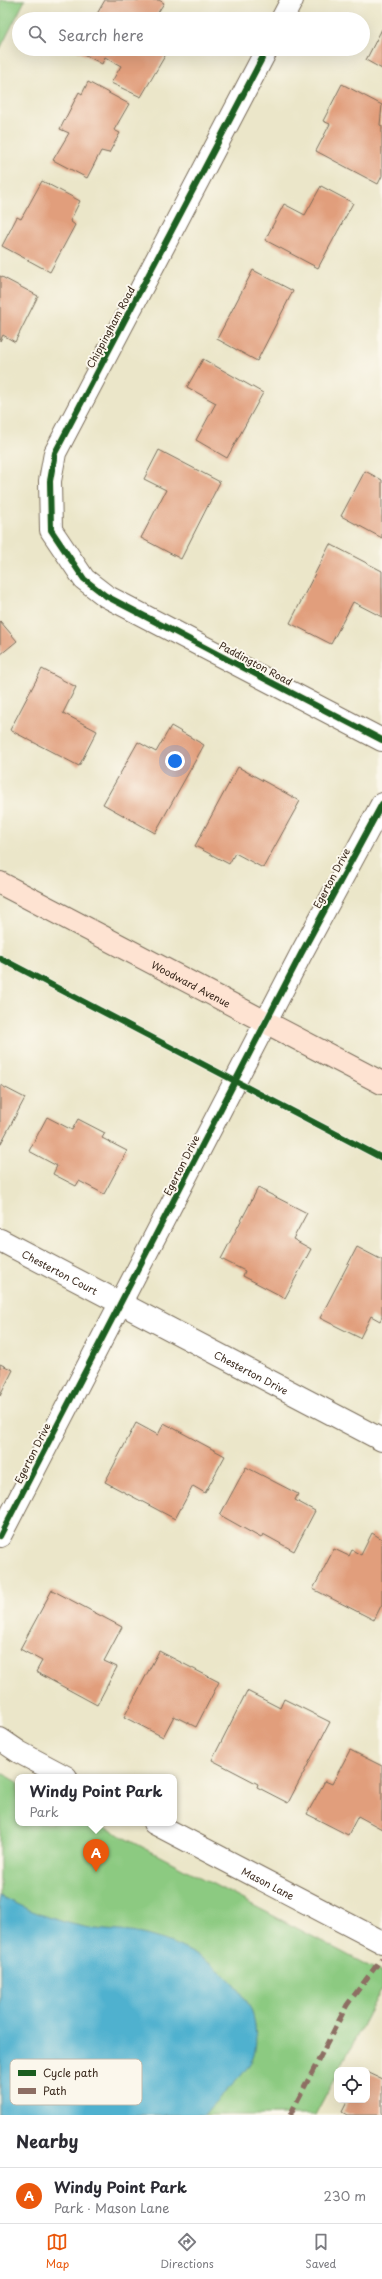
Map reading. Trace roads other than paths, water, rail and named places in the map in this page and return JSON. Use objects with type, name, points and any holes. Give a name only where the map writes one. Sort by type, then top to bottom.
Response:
[{"type":"main road","name":"Woodward Avenue","points":[[0,883],[382,1083]]},
{"type":"street","points":[[286,12],[292,0]]},
{"type":"street","name":"Chippingham Road","points":[[121,604],[106,596],[84,579],[51,530],[50,481],[55,453],[263,56]]},
{"type":"street","name":"Paddington Road","points":[[121,604],[382,740]]},
{"type":"street","name":"Egerton Drive","points":[[0,1536],[266,1022],[382,804]]},
{"type":"street","name":"Chesterton Court","points":[[0,1240],[120,1303]]},
{"type":"street","name":"Chesterton Drive","points":[[120,1303],[382,1440]]},
{"type":"street","points":[[0,1739],[19,1752],[60,1774]]},
{"type":"street","name":"Mason Lane","points":[[160,1826],[382,1942]]},
{"type":"water","points":[[0,1896],[20,1906],[63,1922],[91,1928],[137,1933],[173,1944],[210,1964],[226,1977],[240,1991],[250,2008],[256,2033],[254,2056],[247,2068],[204,2115],[0,2115]]},
{"type":"place","name":"Windy Point Park","points":[[96,1872]]}]
